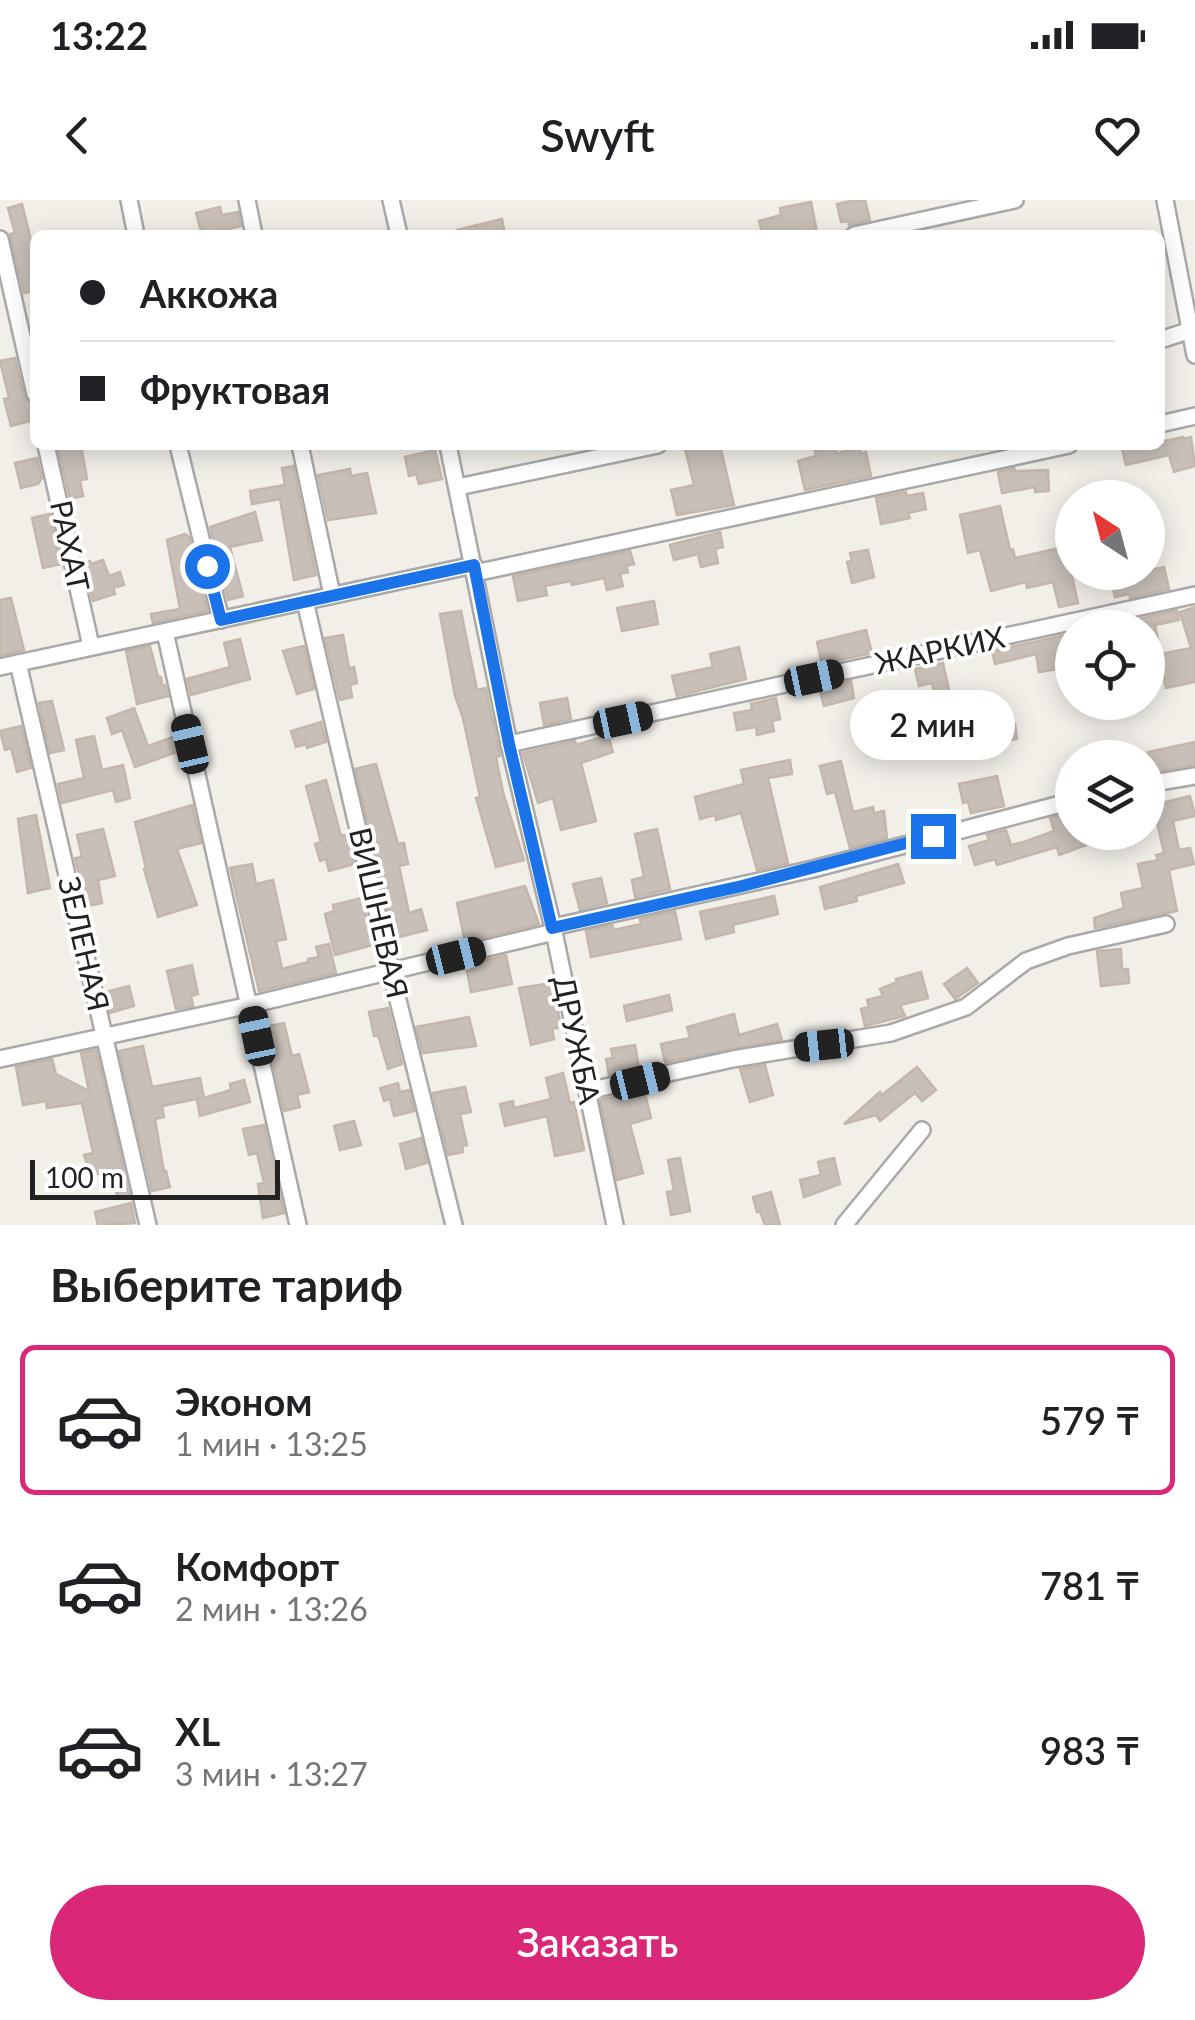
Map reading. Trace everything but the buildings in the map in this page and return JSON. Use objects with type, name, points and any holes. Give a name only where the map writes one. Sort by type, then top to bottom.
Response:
[{"type":"street","points":[[128,200],[135,230]]},
{"type":"street","points":[[247,200],[253,230]]},
{"type":"street","points":[[391,200],[398,230]]},
{"type":"street","points":[[877,230],[1015,200]]},
{"type":"street","points":[[1165,200],[1195,356]]},
{"type":"street","points":[[0,239],[30,372]]},
{"type":"street","points":[[1165,338],[1192,330]]},
{"type":"street","points":[[1165,423],[1195,416]]},
{"type":"street","name":"РАХАТ","points":[[47,450],[91,646]]},
{"type":"street","points":[[179,450],[221,620]]},
{"type":"street","points":[[301,450],[332,596]]},
{"type":"street","name":"ДРУЖБА","points":[[449,450],[614,1225]]},
{"type":"street","points":[[458,487],[634,450]]},
{"type":"street","points":[[0,667],[1045,450]]},
{"type":"street","name":"ЖАРКИХ","points":[[509,744],[1195,595]]},
{"type":"street","name":"ВИШНЕВАЯ","points":[[305,601],[454,1225]]},
{"type":"street","points":[[165,632],[298,1225]]},
{"type":"street","name":"ЗЕЛЕНАЯ","points":[[18,663],[148,1225]]},
{"type":"street","points":[[1165,781],[1195,776]]},
{"type":"street","points":[[0,1059],[391,972],[1055,805]]},
{"type":"street","points":[[587,1091],[733,1059],[891,1034],[966,1007],[1026,961],[1068,946],[1166,924]]},
{"type":"street","points":[[844,1225],[922,1130]]},
{"type":"route","points":[[207,566],[221,620],[474,565],[509,744],[552,928],[813,869],[933,836]]}]
